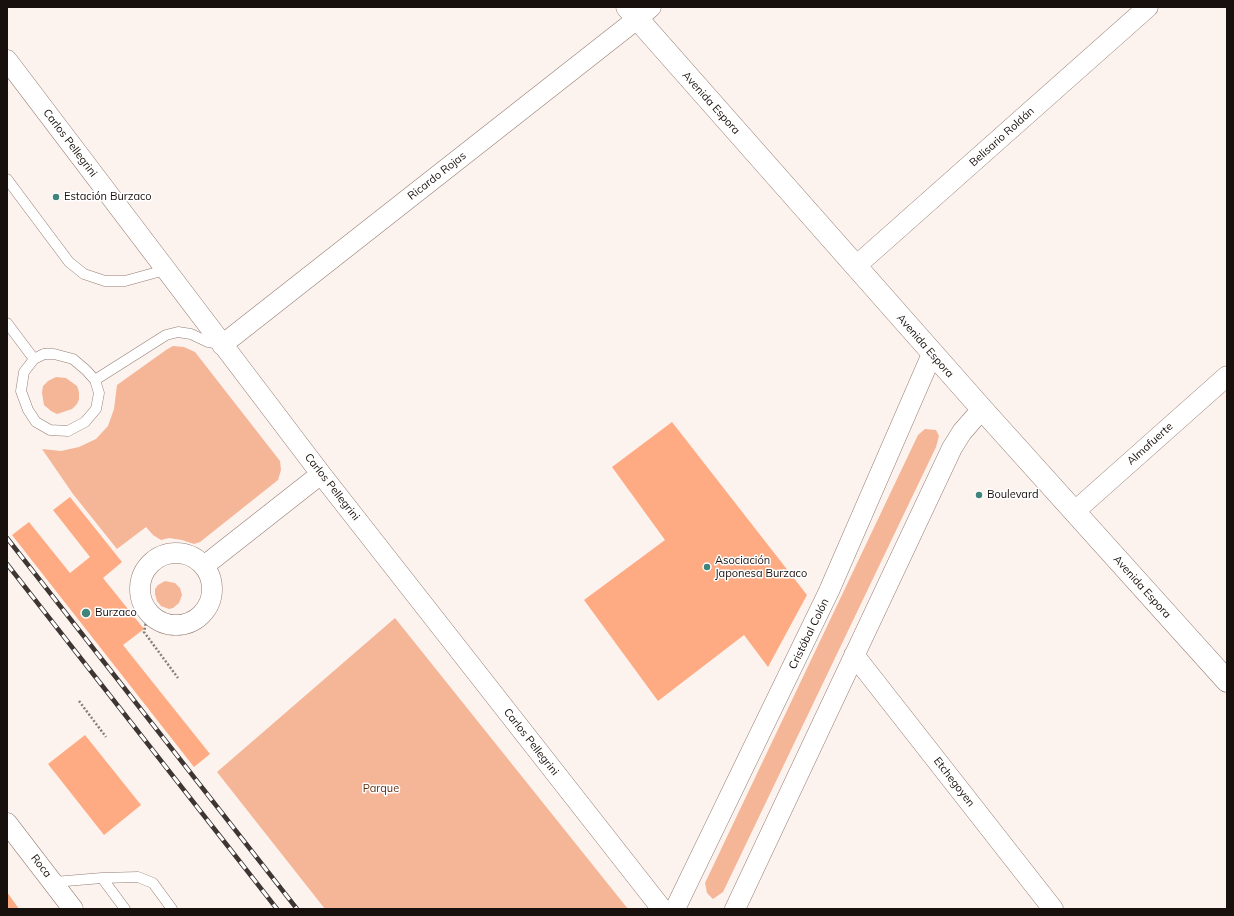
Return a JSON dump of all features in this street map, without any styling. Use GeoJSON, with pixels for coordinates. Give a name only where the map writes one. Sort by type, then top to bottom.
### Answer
{"type":"FeatureCollection","features":[{"type":"Feature","properties":{"kind":"main road","name":"Avenida Espora"},"geometry":{"type":"LineString","coordinates":[[638,11],[932,354],[1227,681]]}},
{"type":"Feature","properties":{"kind":"street","name":"Belisario Roldán"},"geometry":{"type":"LineString","coordinates":[[856,266],[1148,7]]}},
{"type":"Feature","properties":{"kind":"street","name":"Ricardo Rojas"},"geometry":{"type":"LineString","coordinates":[[222,345],[638,11]]}},
{"type":"Feature","properties":{"kind":"street","name":"Carlos Pellegrini"},"geometry":{"type":"LineString","coordinates":[[7,60],[321,474],[662,909]]}},
{"type":"Feature","properties":{"kind":"street","name":"Cristóbal Colón"},"geometry":{"type":"LineString","coordinates":[[675,909],[829,591],[932,354]]}},
{"type":"Feature","properties":{"kind":"street","name":"Almafuerte"},"geometry":{"type":"LineString","coordinates":[[1074,512],[1227,376]]}},
{"type":"Feature","properties":{"kind":"street"},"geometry":{"type":"LineString","coordinates":[[735,909],[952,448],[962,432],[982,409]]}},
{"type":"Feature","properties":{"kind":"street"},"geometry":{"type":"LineString","coordinates":[[204,566],[321,474]]}},
{"type":"Feature","properties":{"kind":"street"},"geometry":{"type":"LineString","coordinates":[[170,553],[182,553],[194,557],[204,566],[210,575],[212,586],[211,598],[207,609],[199,617],[189,623],[178,625],[167,624],[156,620],[148,612],[142,602],[139,589],[142,577],[148,566],[158,558],[170,553]]}},
{"type":"Feature","properties":{"kind":"street","name":"Etchegoyen"},"geometry":{"type":"LineString","coordinates":[[854,655],[1053,909]]}},
{"type":"Feature","properties":{"kind":"street","name":"Roca"},"geometry":{"type":"LineString","coordinates":[[7,823],[74,909]]}},
{"type":"Feature","properties":{"kind":"lane"},"geometry":{"type":"LineString","coordinates":[[7,179],[69,262],[84,274],[105,281],[125,281],[165,270]]}},
{"type":"Feature","properties":{"kind":"lane"},"geometry":{"type":"LineString","coordinates":[[7,323],[34,359]]}},
{"type":"Feature","properties":{"kind":"lane"},"geometry":{"type":"LineString","coordinates":[[95,380],[166,334],[178,332],[191,334],[208,342],[222,345]]}},
{"type":"Feature","properties":{"kind":"lane"},"geometry":{"type":"LineString","coordinates":[[44,354],[54,354],[72,359],[86,370],[95,380],[99,393],[96,409],[85,422],[68,431],[50,430],[36,422],[28,410],[21,391],[24,372],[34,359],[44,354]]}},
{"type":"Feature","properties":{"kind":"lane"},"geometry":{"type":"LineString","coordinates":[[102,878],[125,909]]}},
{"type":"Feature","properties":{"kind":"lane"},"geometry":{"type":"LineString","coordinates":[[54,882],[102,878],[138,878],[152,883],[172,909]]}},
{"type":"Feature","properties":{"kind":"path"},"geometry":{"type":"LineString","coordinates":[[148,612],[144,632],[178,678]]}},
{"type":"Feature","properties":{"kind":"path"},"geometry":{"type":"LineString","coordinates":[[79,701],[106,737]]}},
{"type":"Feature","properties":{"kind":"green space"},"geometry":{"type":"Polygon","coordinates":[[[173,346],[184,347],[195,352],[280,461],[281,470],[278,480],[200,542],[194,544],[169,538],[161,540],[153,535],[146,527],[117,549],[73,494],[42,449],[61,451],[79,447],[96,439],[108,426],[114,409],[117,385],[173,346]]]}},
{"type":"Feature","properties":{"kind":"green space"},"geometry":{"type":"Polygon","coordinates":[[[56,377],[66,378],[77,386],[79,392],[77,404],[72,409],[57,414],[44,405],[42,393],[43,386],[48,381],[56,377]]]}},
{"type":"Feature","properties":{"kind":"green space"},"geometry":{"type":"Polygon","coordinates":[[[925,429],[936,430],[939,436],[936,447],[723,892],[713,899],[707,893],[705,883],[918,435],[925,429]]]}},
{"type":"Feature","properties":{"kind":"green space"},"geometry":{"type":"Polygon","coordinates":[[[165,581],[175,583],[180,588],[182,595],[179,603],[173,608],[169,609],[161,606],[157,601],[155,594],[155,589],[158,585],[165,581]]]}},
{"type":"Feature","properties":{"kind":"green space","name":"Parque"},"geometry":{"type":"Polygon","coordinates":[[[395,618],[628,909],[325,909],[217,772],[395,618]]]}},
{"type":"Feature","properties":{"kind":"building","name":"Asociación Japonesa Burzaco"},"geometry":{"type":"Polygon","coordinates":[[[672,422],[807,595],[768,667],[744,635],[658,701],[584,600],[665,540],[612,467],[672,422]]]}},
{"type":"Feature","properties":{"kind":"building"},"geometry":{"type":"Polygon","coordinates":[[[70,497],[122,562],[103,578],[144,629],[123,645],[210,754],[194,767],[12,535],[29,522],[70,573],[90,557],[53,510],[70,497]]]}},
{"type":"Feature","properties":{"kind":"building"},"geometry":{"type":"Polygon","coordinates":[[[85,735],[141,805],[104,835],[48,764],[85,735]]]}},
{"type":"Feature","properties":{"kind":"building"},"geometry":{"type":"Polygon","coordinates":[[[7,892],[19,909],[7,909],[7,892]]]}},
{"type":"Feature","properties":{"kind":"railway"},"geometry":{"type":"LineString","coordinates":[[7,538],[297,909]]}},
{"type":"Feature","properties":{"kind":"railway"},"geometry":{"type":"LineString","coordinates":[[7,564],[277,909]]}},
{"type":"Feature","properties":{"kind":"place","name":"Estación Burzaco"},"geometry":{"type":"Point","coordinates":[56,197]}},
{"type":"Feature","properties":{"kind":"place","name":"Boulevard"},"geometry":{"type":"Point","coordinates":[979,495]}},
{"type":"Feature","properties":{"kind":"place","name":"Asociación Japonesa Burzaco"},"geometry":{"type":"Point","coordinates":[707,567]}},
{"type":"Feature","properties":{"kind":"place","name":"Burzaco"},"geometry":{"type":"Point","coordinates":[86,613]}}]}
